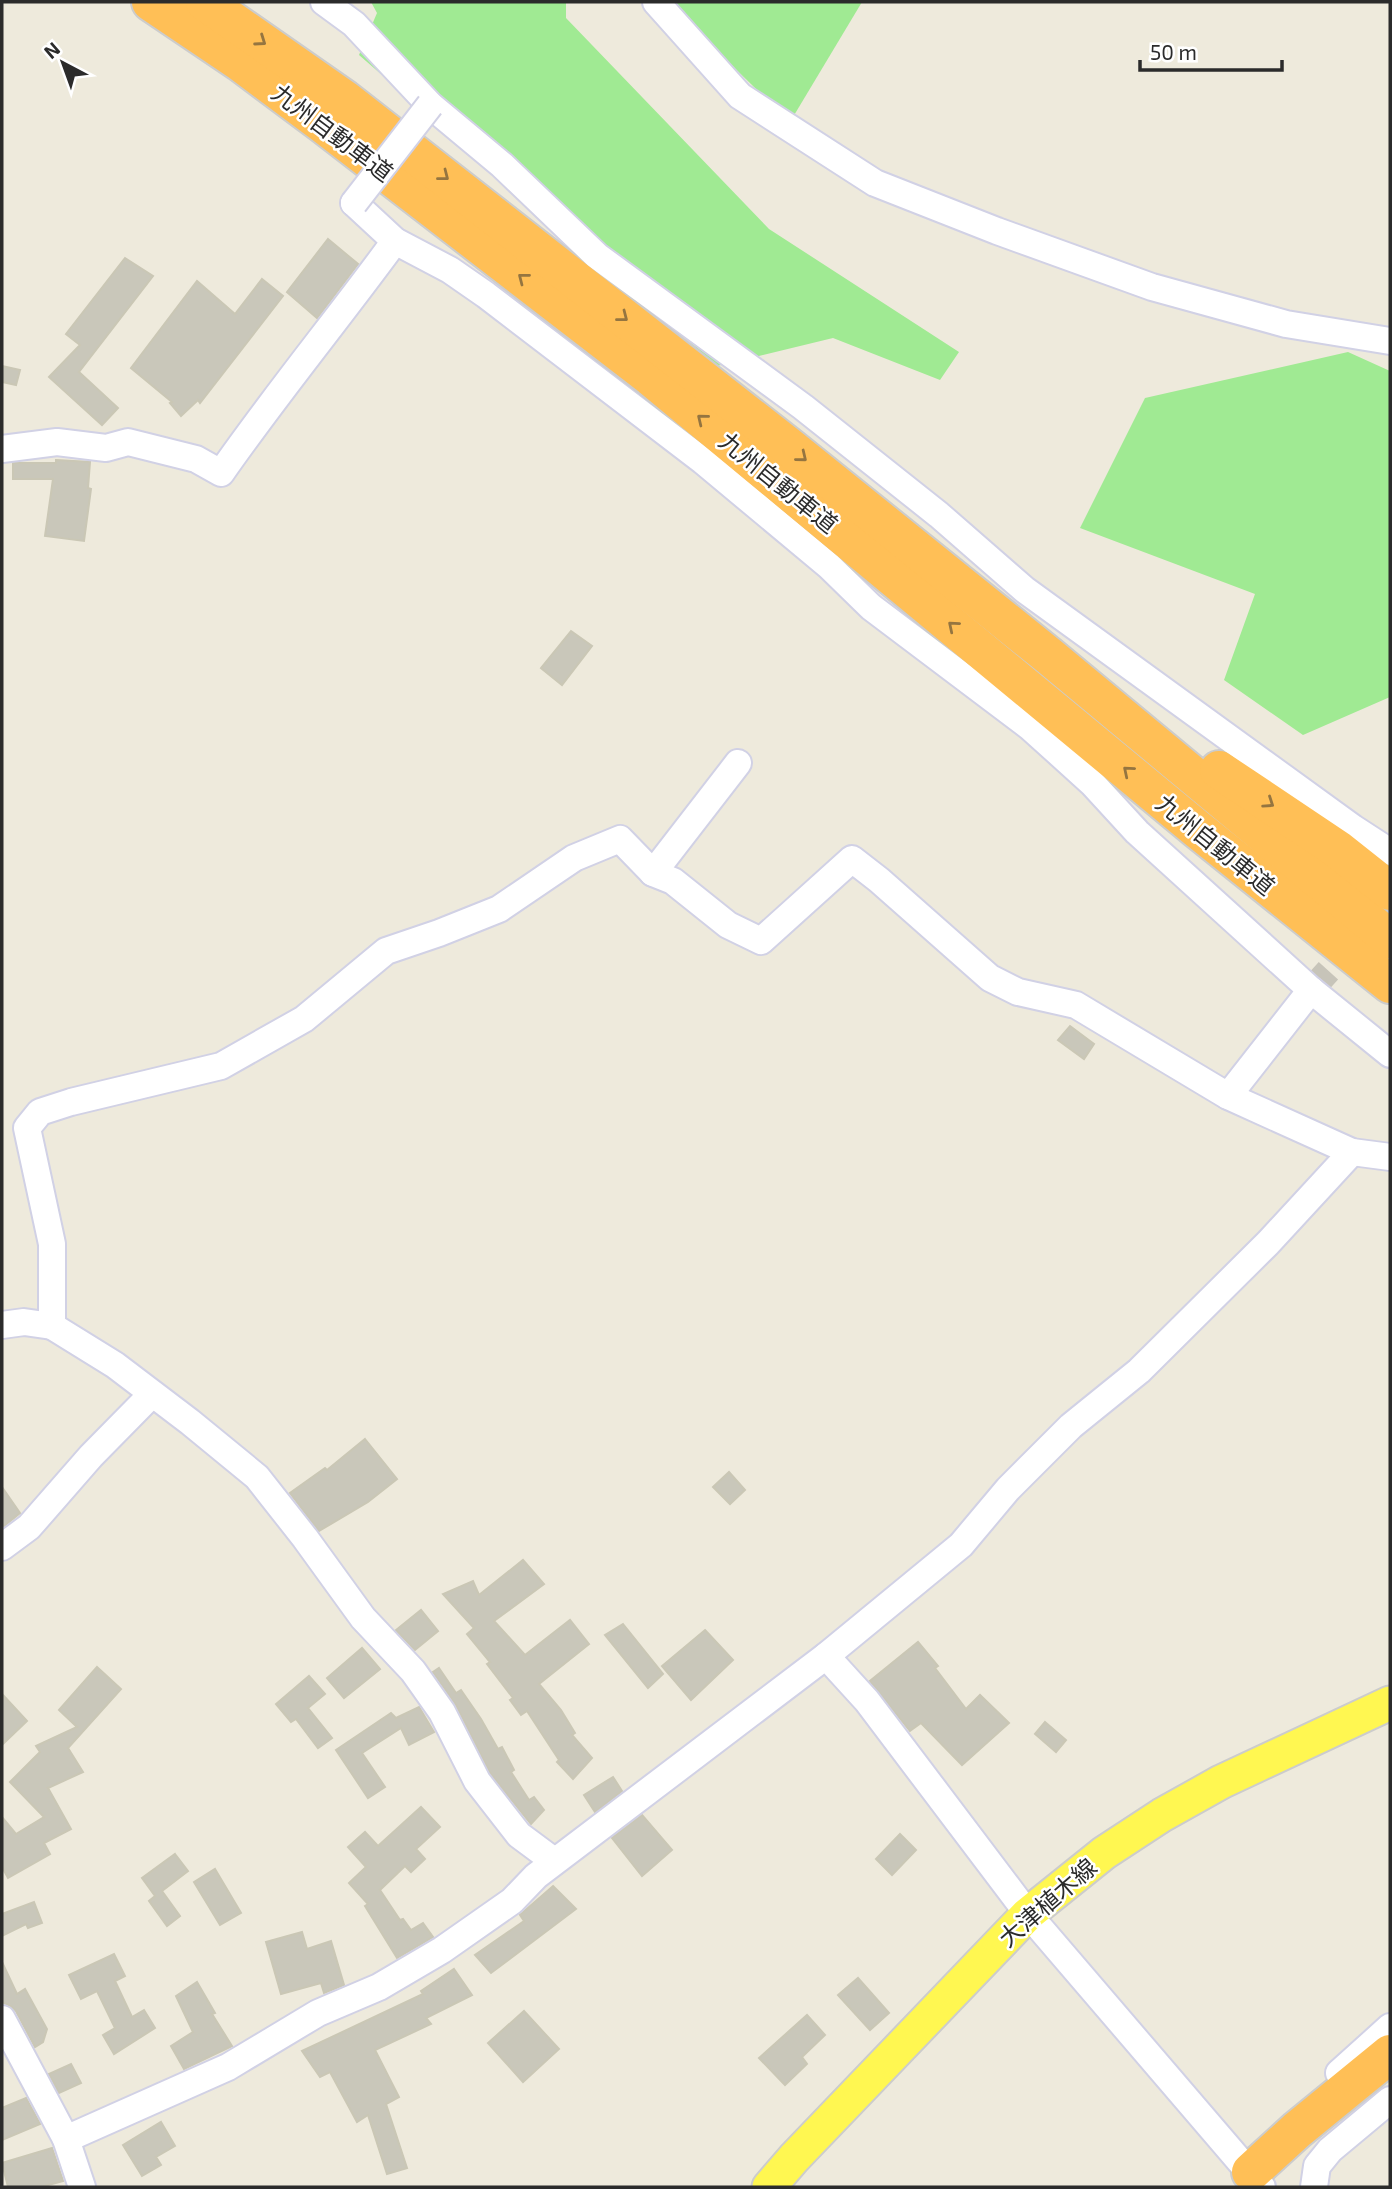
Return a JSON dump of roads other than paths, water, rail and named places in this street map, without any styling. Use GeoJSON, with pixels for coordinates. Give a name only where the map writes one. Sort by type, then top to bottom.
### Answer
{"type":"FeatureCollection","features":[{"type":"Feature","properties":{"kind":"highway","name":"九州自動車道"},"geometry":{"type":"LineString","coordinates":[[151,2],[240,62],[323,124],[651,377],[1197,829],[1390,984]]}},
{"type":"Feature","properties":{"kind":"highway","name":"九州自動車道"},"geometry":{"type":"LineString","coordinates":[[205,2],[402,143],[788,446],[1049,656],[1390,939]]}},
{"type":"Feature","properties":{"kind":"highway"},"geometry":{"type":"LineString","coordinates":[[1049,656],[1337,849],[1390,891]]}},
{"type":"Feature","properties":{"kind":"highway"},"geometry":{"type":"LineString","coordinates":[[1197,829],[1265,899],[1390,1006]]}},
{"type":"Feature","properties":{"kind":"highway"},"geometry":{"type":"LineString","coordinates":[[1251,2173],[1297,2130],[1390,2054]]}},
{"type":"Feature","properties":{"kind":"highway"},"geometry":{"type":"LineString","coordinates":[[1251,2173],[1304,2139],[1390,2070]]}},
{"type":"Feature","properties":{"kind":"main road","name":"大津植木線"},"geometry":{"type":"LineString","coordinates":[[769,2187],[1028,1914],[1104,1853],[1221,1782],[1390,1703]]}},
{"type":"Feature","properties":{"kind":"street"},"geometry":{"type":"LineString","coordinates":[[324,2],[354,24],[430,105],[502,166],[597,256],[803,407],[939,515],[1026,590],[1353,828],[1390,852]]}},
{"type":"Feature","properties":{"kind":"street"},"geometry":{"type":"LineString","coordinates":[[656,2],[740,96],[875,183],[997,232],[1152,287],[1286,324],[1390,341]]}},
{"type":"Feature","properties":{"kind":"street"},"geometry":{"type":"LineString","coordinates":[[430,105],[354,203],[396,242],[450,270],[486,295],[681,444],[798,539],[871,607],[1030,727],[1092,783],[1137,832],[1311,990],[1390,1054]]}},
{"type":"Feature","properties":{"kind":"street"},"geometry":{"type":"LineString","coordinates":[[2,449],[57,442],[106,448],[128,442],[197,458],[220,473],[267,407],[344,312],[396,242]]}},
{"type":"Feature","properties":{"kind":"street"},"geometry":{"type":"LineString","coordinates":[[653,873],[738,763]]}},
{"type":"Feature","properties":{"kind":"street"},"geometry":{"type":"LineString","coordinates":[[52,1326],[52,1244],[27,1128],[40,1112],[221,1066],[304,1018],[386,951],[499,909],[574,858],[620,839],[653,873],[673,881],[728,925],[761,941],[852,859],[990,978],[1018,992],[1076,1005],[1227,1096],[1352,1152],[1390,1157]]}},
{"type":"Feature","properties":{"kind":"street"},"geometry":{"type":"LineString","coordinates":[[1227,1096],[1311,990]]}},
{"type":"Feature","properties":{"kind":"street"},"geometry":{"type":"LineString","coordinates":[[66,2139],[228,2067],[318,2012],[379,1987],[442,1950],[512,1901],[554,1861],[826,1656],[961,1545],[1008,1489],[1071,1426],[1139,1371],[1268,1243],[1352,1152]]}},
{"type":"Feature","properties":{"kind":"street"},"geometry":{"type":"LineString","coordinates":[[2,1325],[24,1322],[52,1326],[115,1365],[191,1422],[257,1477],[363,1618],[413,1671],[442,1712],[477,1781],[519,1835],[554,1861]]}},
{"type":"Feature","properties":{"kind":"street"},"geometry":{"type":"LineString","coordinates":[[2,1547],[29,1527],[91,1456],[152,1394]]}},
{"type":"Feature","properties":{"kind":"street"},"geometry":{"type":"LineString","coordinates":[[826,1656],[867,1701],[1028,1914],[1251,2173],[1390,2027]]}},
{"type":"Feature","properties":{"kind":"street"},"geometry":{"type":"LineString","coordinates":[[2,2019],[66,2139],[82,2187]]}},
{"type":"Feature","properties":{"kind":"street"},"geometry":{"type":"LineString","coordinates":[[1314,2187],[1317,2166],[1330,2150],[1390,2100]]}},
{"type":"Feature","properties":{"kind":"tunnel"},"geometry":{"type":"LineString","coordinates":[[1311,990],[1357,939]]}}]}
